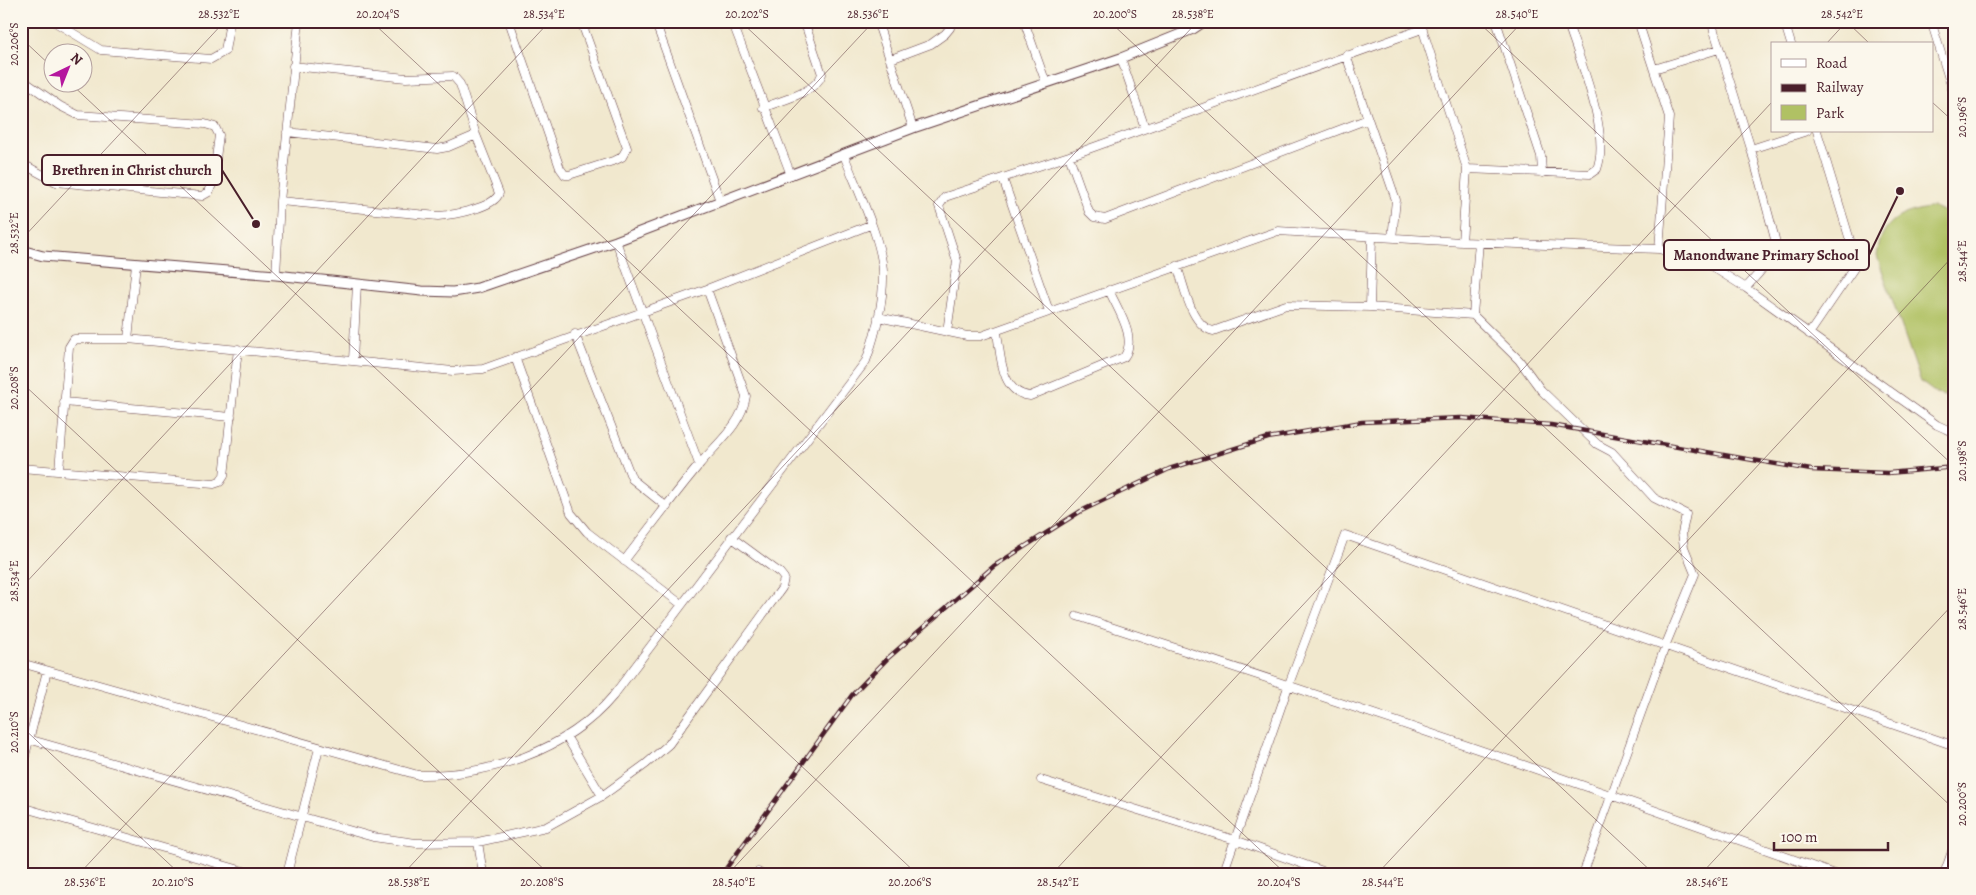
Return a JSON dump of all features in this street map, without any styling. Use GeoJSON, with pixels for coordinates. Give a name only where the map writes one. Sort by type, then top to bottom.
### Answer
{"type":"FeatureCollection","features":[{"type":"Feature","properties":{"kind":"street"},"geometry":{"type":"LineString","coordinates":[[53,21],[101,50],[212,59],[221,55],[227,46],[230,21]]}},
{"type":"Feature","properties":{"kind":"street"},"geometry":{"type":"LineString","coordinates":[[276,275],[280,201],[299,21]]}},
{"type":"Feature","properties":{"kind":"street"},"geometry":{"type":"LineString","coordinates":[[509,21],[560,168],[566,175],[616,160],[622,157],[627,148],[581,21]]}},
{"type":"Feature","properties":{"kind":"street"},"geometry":{"type":"LineString","coordinates":[[655,21],[720,201]]}},
{"type":"Feature","properties":{"kind":"street"},"geometry":{"type":"LineString","coordinates":[[732,21],[791,175]]}},
{"type":"Feature","properties":{"kind":"street"},"geometry":{"type":"LineString","coordinates":[[764,108],[813,87],[820,81],[822,74],[804,21]]}},
{"type":"Feature","properties":{"kind":"street"},"geometry":{"type":"LineString","coordinates":[[878,21],[913,128]]}},
{"type":"Feature","properties":{"kind":"street"},"geometry":{"type":"LineString","coordinates":[[891,59],[938,39],[950,28],[951,21]]}},
{"type":"Feature","properties":{"kind":"street"},"geometry":{"type":"LineString","coordinates":[[1024,21],[1046,83]]}},
{"type":"Feature","properties":{"kind":"street"},"geometry":{"type":"LineString","coordinates":[[21,263],[23,251],[43,256],[276,275],[436,292],[465,291],[616,241],[913,128],[1121,58],[1193,29],[1205,21]]}},
{"type":"Feature","properties":{"kind":"street"},"geometry":{"type":"LineString","coordinates":[[1496,21],[1541,156],[1542,173]]}},
{"type":"Feature","properties":{"kind":"street"},"geometry":{"type":"LineString","coordinates":[[1468,169],[1590,174],[1597,169],[1600,158],[1598,122],[1567,21]]}},
{"type":"Feature","properties":{"kind":"street"},"geometry":{"type":"LineString","coordinates":[[1638,21],[1669,123],[1659,249]]}},
{"type":"Feature","properties":{"kind":"street"},"geometry":{"type":"LineString","coordinates":[[1710,21],[1751,149],[1776,239],[1776,247],[1746,288]]}},
{"type":"Feature","properties":{"kind":"street"},"geometry":{"type":"LineString","coordinates":[[1784,21],[1789,42]]}},
{"type":"Feature","properties":{"kind":"street"},"geometry":{"type":"LineString","coordinates":[[1931,21],[1954,93]]}},
{"type":"Feature","properties":{"kind":"street"},"geometry":{"type":"LineString","coordinates":[[947,332],[957,261],[939,203],[945,197],[1069,156],[1346,55],[1421,25],[1468,169],[1462,242]]}},
{"type":"Feature","properties":{"kind":"street"},"geometry":{"type":"LineString","coordinates":[[1654,69],[1719,49]]}},
{"type":"Feature","properties":{"kind":"street"},"geometry":{"type":"LineString","coordinates":[[1346,55],[1396,200],[1392,238]]}},
{"type":"Feature","properties":{"kind":"street"},"geometry":{"type":"LineString","coordinates":[[1121,58],[1146,128]]}},
{"type":"Feature","properties":{"kind":"street"},"geometry":{"type":"LineString","coordinates":[[280,201],[438,216],[454,215],[490,203],[498,197],[499,192],[476,136],[460,84],[453,76],[420,79],[293,66]]}},
{"type":"Feature","properties":{"kind":"street"},"geometry":{"type":"LineString","coordinates":[[21,79],[60,106],[78,115],[205,124],[215,128],[219,135],[213,182],[209,192],[202,196],[56,182],[21,162]]}},
{"type":"Feature","properties":{"kind":"street"},"geometry":{"type":"LineString","coordinates":[[1069,156],[1089,212],[1094,217],[1105,219],[1368,119]]}},
{"type":"Feature","properties":{"kind":"street"},"geometry":{"type":"LineString","coordinates":[[287,132],[437,149],[448,147],[476,136]]}},
{"type":"Feature","properties":{"kind":"street"},"geometry":{"type":"LineString","coordinates":[[1751,149],[1804,132]]}},
{"type":"Feature","properties":{"kind":"street"},"geometry":{"type":"LineString","coordinates":[[1809,334],[1854,268],[1856,260],[1817,132]]}},
{"type":"Feature","properties":{"kind":"street"},"geometry":{"type":"LineString","coordinates":[[21,663],[418,775],[449,774],[528,756],[566,736],[592,718],[604,706],[866,361],[878,318],[883,270],[870,225],[844,154]]}},
{"type":"Feature","properties":{"kind":"street"},"geometry":{"type":"LineString","coordinates":[[1003,179],[1050,311]]}},
{"type":"Feature","properties":{"kind":"street"},"geometry":{"type":"LineString","coordinates":[[59,470],[71,342],[79,338],[128,339],[453,371],[483,368],[707,289],[870,225]]}},
{"type":"Feature","properties":{"kind":"street"},"geometry":{"type":"LineString","coordinates":[[878,318],[947,332],[981,336],[996,333],[1050,311],[1278,231],[1462,242],[1659,249],[1708,264],[1746,288],[1937,425],[1955,433]]}},
{"type":"Feature","properties":{"kind":"street"},"geometry":{"type":"LineString","coordinates":[[1370,307],[1372,237]]}},
{"type":"Feature","properties":{"kind":"street"},"geometry":{"type":"LineString","coordinates":[[616,241],[699,464]]}},
{"type":"Feature","properties":{"kind":"street"},"geometry":{"type":"LineString","coordinates":[[1473,315],[1479,242]]}},
{"type":"Feature","properties":{"kind":"street"},"geometry":{"type":"LineString","coordinates":[[128,339],[136,264]]}},
{"type":"Feature","properties":{"kind":"street"},"geometry":{"type":"LineString","coordinates":[[1177,266],[1198,320],[1206,329],[1213,332],[1286,305],[1370,307],[1473,315],[1523,363],[1541,390],[1592,439],[1612,452],[1654,498],[1686,514],[1683,540],[1695,574],[1666,644],[1583,874]]}},
{"type":"Feature","properties":{"kind":"street"},"geometry":{"type":"LineString","coordinates":[[353,360],[357,284]]}},
{"type":"Feature","properties":{"kind":"street"},"geometry":{"type":"LineString","coordinates":[[624,561],[699,464],[728,434],[744,404],[746,396],[707,289]]}},
{"type":"Feature","properties":{"kind":"street"},"geometry":{"type":"LineString","coordinates":[[996,333],[1008,383],[1013,391],[1030,396],[1124,358],[1130,344],[1109,290]]}},
{"type":"Feature","properties":{"kind":"street"},"geometry":{"type":"LineString","coordinates":[[575,334],[632,479],[667,507]]}},
{"type":"Feature","properties":{"kind":"street"},"geometry":{"type":"LineString","coordinates":[[21,468],[217,484],[224,476],[238,350]]}},
{"type":"Feature","properties":{"kind":"street"},"geometry":{"type":"LineString","coordinates":[[515,357],[571,512],[587,532],[681,604]]}},
{"type":"Feature","properties":{"kind":"street"},"geometry":{"type":"LineString","coordinates":[[64,402],[231,417]]}},
{"type":"Feature","properties":{"kind":"street"},"geometry":{"type":"LineString","coordinates":[[1224,874],[1289,684],[1345,535],[1666,644],[1955,746]]}},
{"type":"Feature","properties":{"kind":"street"},"geometry":{"type":"LineString","coordinates":[[21,737],[303,818],[393,841],[478,842],[546,827],[602,796],[646,764],[669,744],[782,588],[784,578],[780,573],[731,538]]}},
{"type":"Feature","properties":{"kind":"street"},"geometry":{"type":"LineString","coordinates":[[1077,616],[1289,684],[1612,794],[1834,874]]}},
{"type":"Feature","properties":{"kind":"street"},"geometry":{"type":"LineString","coordinates":[[21,772],[31,740],[47,671]]}},
{"type":"Feature","properties":{"kind":"street"},"geometry":{"type":"LineString","coordinates":[[566,736],[602,796]]}},
{"type":"Feature","properties":{"kind":"street"},"geometry":{"type":"LineString","coordinates":[[287,874],[303,818],[319,748]]}},
{"type":"Feature","properties":{"kind":"street"},"geometry":{"type":"LineString","coordinates":[[1041,780],[1235,840],[1331,874]]}},
{"type":"Feature","properties":{"kind":"street"},"geometry":{"type":"LineString","coordinates":[[21,807],[254,874]]}},
{"type":"Feature","properties":{"kind":"street"},"geometry":{"type":"LineString","coordinates":[[478,842],[483,874]]}},
{"type":"Feature","properties":{"kind":"street"},"geometry":{"type":"LineString","coordinates":[[1944,874],[1955,843]]}},
{"type":"Feature","properties":{"kind":"green space"},"geometry":{"type":"Polygon","coordinates":[[[1934,207],[1955,217],[1955,399],[1937,394],[1921,382],[1877,256],[1879,244],[1888,226],[1903,215],[1934,207]]]}},
{"type":"Feature","properties":{"kind":"railway"},"geometry":{"type":"LineString","coordinates":[[722,874],[852,695],[888,658],[994,566],[1081,511],[1169,469],[1268,438],[1362,422],[1461,418],[1551,425],[1811,470],[1888,473],[1955,467]]}},
{"type":"Feature","properties":{"kind":"place","name":"Manondwane Primary School"},"geometry":{"type":"Point","coordinates":[1900,191]}},
{"type":"Feature","properties":{"kind":"place","name":"Brethren in Christ church"},"geometry":{"type":"Point","coordinates":[256,224]}}]}
